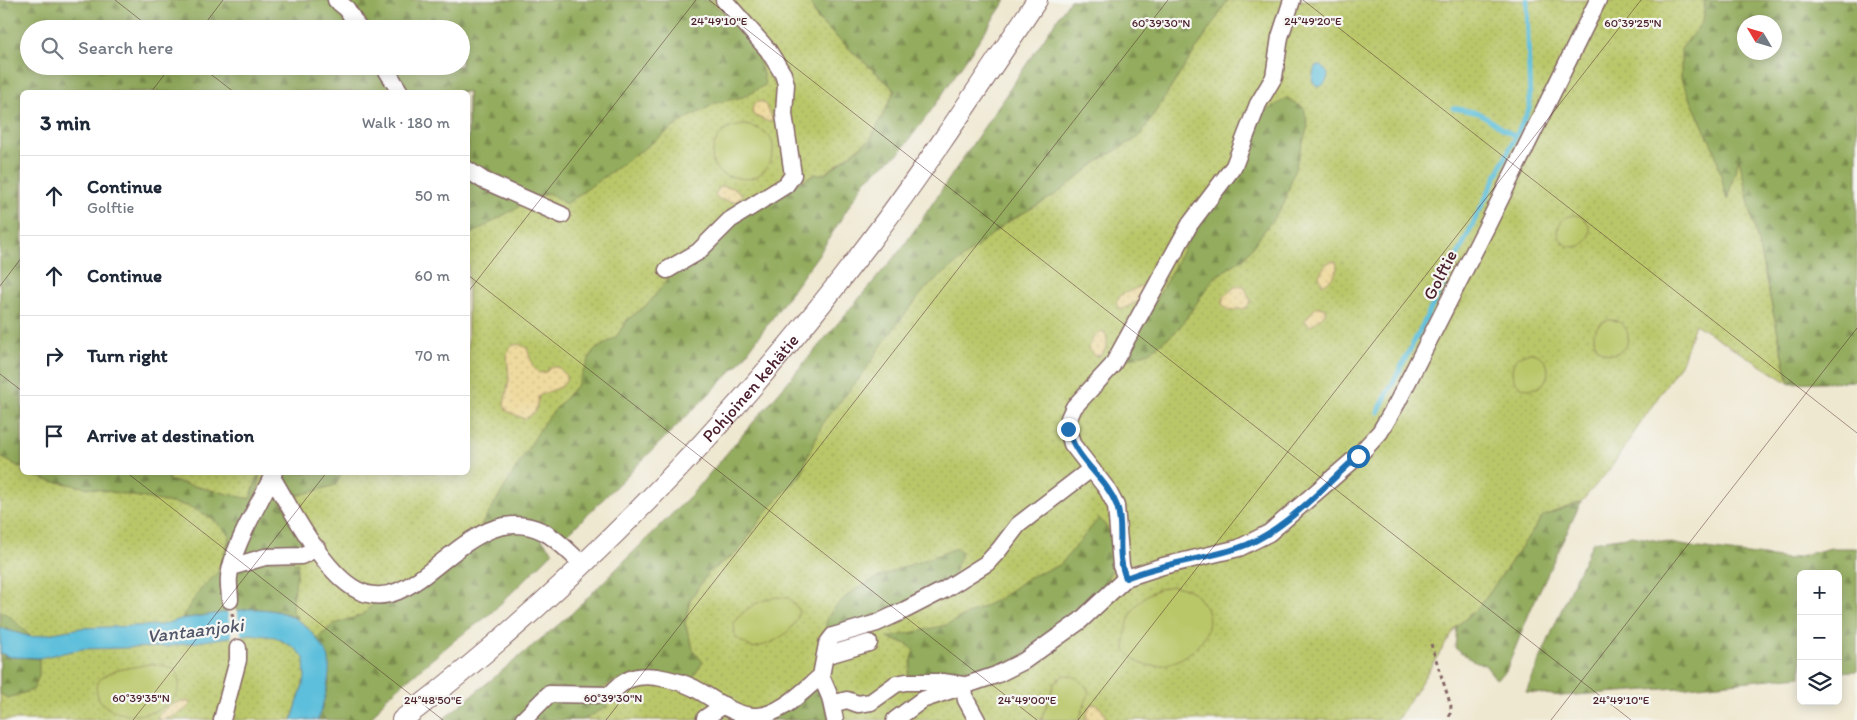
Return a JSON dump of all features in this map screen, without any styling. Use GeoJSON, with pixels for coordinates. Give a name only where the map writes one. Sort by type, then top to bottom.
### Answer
{"type":"FeatureCollection","features":[{"type":"Feature","properties":{"kind":"main road","name":"Pohjoinen kehätie"},"geometry":{"type":"LineString","coordinates":[[402,720],[491,647],[582,564],[652,496],[790,343],[918,175],[1037,0]]}},
{"type":"Feature","properties":{"kind":"street"},"geometry":{"type":"LineString","coordinates":[[336,0],[347,10],[354,20]]}},
{"type":"Feature","properties":{"kind":"street"},"geometry":{"type":"LineString","coordinates":[[667,270],[698,252],[716,237],[730,220],[778,191],[786,185],[793,175],[784,114],[786,84],[783,74],[768,50],[724,0]]}},
{"type":"Feature","properties":{"kind":"street"},"geometry":{"type":"LineString","coordinates":[[895,720],[922,700],[996,675],[1024,661],[1080,621],[1126,578],[1121,566],[1116,506],[1072,444],[1068,429],[1069,418],[1074,406],[1112,366],[1190,224],[1234,166],[1258,104],[1274,77],[1280,37],[1292,0]]}},
{"type":"Feature","properties":{"kind":"street","name":"Golftie"},"geometry":{"type":"LineString","coordinates":[[1126,578],[1163,566],[1239,548],[1269,533],[1351,462],[1380,432],[1484,232],[1598,0]]}},
{"type":"Feature","properties":{"kind":"street"},"geometry":{"type":"LineString","coordinates":[[390,75],[399,90]]}},
{"type":"Feature","properties":{"kind":"street"},"geometry":{"type":"LineString","coordinates":[[470,171],[483,180],[562,215]]}},
{"type":"Feature","properties":{"kind":"street"},"geometry":{"type":"LineString","coordinates":[[963,685],[906,682],[896,684],[871,702],[858,704],[846,700],[833,712],[821,676],[827,644],[833,636],[877,623],[904,610],[987,563],[1018,525],[1091,469]]}},
{"type":"Feature","properties":{"kind":"street"},"geometry":{"type":"LineString","coordinates":[[273,475],[317,548],[337,575],[353,588],[379,597],[394,593],[412,584],[463,544],[483,533],[504,526],[517,525],[544,532],[561,544],[582,564]]}},
{"type":"Feature","properties":{"kind":"street"},"geometry":{"type":"LineString","coordinates":[[230,600],[228,578],[236,547],[273,475]]}},
{"type":"Feature","properties":{"kind":"street"},"geometry":{"type":"LineString","coordinates":[[231,567],[265,556],[301,556],[317,548]]}},
{"type":"Feature","properties":{"kind":"street"},"geometry":{"type":"LineString","coordinates":[[825,656],[869,643]]}},
{"type":"Feature","properties":{"kind":"street"},"geometry":{"type":"LineString","coordinates":[[222,720],[238,660],[238,648]]}},
{"type":"Feature","properties":{"kind":"street"},"geometry":{"type":"LineString","coordinates":[[523,720],[549,694],[610,695],[621,683],[633,676],[671,679],[692,687],[716,713],[757,716],[771,712],[790,701],[821,676]]}},
{"type":"Feature","properties":{"kind":"street"},"geometry":{"type":"LineString","coordinates":[[963,685],[966,700],[977,720]]}},
{"type":"Feature","properties":{"kind":"path"},"geometry":{"type":"LineString","coordinates":[[230,600],[238,648]]}},
{"type":"Feature","properties":{"kind":"path"},"geometry":{"type":"LineString","coordinates":[[1432,644],[1451,706],[1449,720]]}},
{"type":"Feature","properties":{"kind":"green space"},"geometry":{"type":"Polygon","coordinates":[[[0,0],[809,0],[818,20],[895,90],[871,139],[824,174],[481,563],[305,678],[292,720],[0,720],[0,0]]]}},
{"type":"Feature","properties":{"kind":"green space"},"geometry":{"type":"Polygon","coordinates":[[[0,0],[707,0],[729,16],[753,47],[765,85],[743,97],[716,103],[681,122],[566,204],[548,193],[530,200],[470,235],[470,90],[20,90],[20,467],[0,457],[0,0]]]}},
{"type":"Feature","properties":{"kind":"green space"},"geometry":{"type":"Polygon","coordinates":[[[809,0],[1006,0],[933,108],[900,152],[866,179],[821,251],[739,364],[566,536],[531,520],[481,526],[545,421],[577,385],[593,351],[616,337],[627,320],[648,304],[673,272],[734,223],[786,188],[816,174],[825,174],[871,139],[895,90],[818,20],[809,0]]]}},
{"type":"Feature","properties":{"kind":"green space"},"geometry":{"type":"Polygon","coordinates":[[[1070,0],[1228,0],[1139,137],[1101,159],[1055,195],[1006,223],[925,289],[887,337],[860,378],[825,419],[808,455],[801,476],[763,516],[739,551],[709,572],[690,600],[685,624],[694,651],[703,662],[691,680],[616,680],[599,690],[551,687],[517,720],[442,720],[569,616],[692,494],[903,247],[1070,0]]]}},
{"type":"Feature","properties":{"kind":"green space"},"geometry":{"type":"Polygon","coordinates":[[[1183,0],[1707,0],[1739,157],[1789,383],[1695,324],[1683,360],[1610,469],[1581,502],[1543,517],[1481,605],[1457,626],[1397,720],[476,720],[1183,0]]]}},
{"type":"Feature","properties":{"kind":"green space"},"geometry":{"type":"Polygon","coordinates":[[[1705,0],[1857,0],[1857,381],[1789,383],[1739,158],[1727,200],[1715,152],[1681,79],[1681,49],[1703,21],[1705,0]]]}},
{"type":"Feature","properties":{"kind":"green space"},"geometry":{"type":"Polygon","coordinates":[[[1287,98],[1304,108],[1308,126],[1284,204],[1244,258],[1215,277],[1177,331],[1149,352],[1123,361],[1192,234],[1243,164],[1255,135],[1260,115],[1287,98]]]}},
{"type":"Feature","properties":{"kind":"green space"},"geometry":{"type":"Polygon","coordinates":[[[745,125],[761,130],[769,136],[772,141],[773,153],[769,164],[761,173],[749,179],[723,175],[717,170],[712,159],[716,141],[726,130],[745,125]]]}},
{"type":"Feature","properties":{"kind":"green space"},"geometry":{"type":"Polygon","coordinates":[[[1574,215],[1580,216],[1585,220],[1589,225],[1589,237],[1585,242],[1580,246],[1574,247],[1568,246],[1563,242],[1559,237],[1558,231],[1559,225],[1563,220],[1568,216],[1574,215]]]}},
{"type":"Feature","properties":{"kind":"green space"},"geometry":{"type":"Polygon","coordinates":[[[1611,320],[1623,325],[1628,337],[1623,349],[1611,354],[1599,349],[1594,337],[1599,325],[1611,320]]]}},
{"type":"Feature","properties":{"kind":"green space"},"geometry":{"type":"Polygon","coordinates":[[[1530,353],[1542,359],[1548,371],[1542,383],[1530,389],[1518,383],[1512,371],[1518,359],[1530,353]]]}},
{"type":"Feature","properties":{"kind":"green space"},"geometry":{"type":"Polygon","coordinates":[[[35,475],[169,475],[168,480],[250,499],[259,475],[259,486],[223,591],[227,613],[181,619],[200,590],[218,572],[230,536],[212,518],[188,506],[46,480],[35,475]]]}},
{"type":"Feature","properties":{"kind":"green space"},"geometry":{"type":"Polygon","coordinates":[[[284,475],[341,475],[336,485],[293,497],[284,475]]]}},
{"type":"Feature","properties":{"kind":"green space"},"geometry":{"type":"Polygon","coordinates":[[[272,486],[308,545],[303,550],[236,562],[272,486]]]}},
{"type":"Feature","properties":{"kind":"green space"},"geometry":{"type":"Polygon","coordinates":[[[1581,502],[1531,609],[1506,671],[1496,679],[1485,665],[1470,659],[1455,648],[1457,626],[1481,605],[1543,516],[1581,502]]]}},
{"type":"Feature","properties":{"kind":"green space"},"geometry":{"type":"Polygon","coordinates":[[[1099,518],[1112,537],[1114,557],[1109,576],[1097,594],[1081,612],[1063,627],[1022,656],[973,677],[967,668],[946,678],[908,676],[914,650],[907,644],[888,638],[946,625],[999,599],[1029,577],[1060,565],[1099,518]]]}},
{"type":"Feature","properties":{"kind":"green space"},"geometry":{"type":"Polygon","coordinates":[[[518,529],[541,538],[553,552],[489,615],[456,639],[386,698],[370,720],[318,720],[329,681],[317,639],[334,624],[362,615],[377,601],[491,535],[518,529]]]}},
{"type":"Feature","properties":{"kind":"green space"},"geometry":{"type":"Polygon","coordinates":[[[1632,536],[1698,548],[1788,559],[1831,548],[1857,548],[1857,671],[1842,672],[1842,570],[1797,570],[1797,676],[1678,688],[1561,696],[1526,692],[1572,585],[1593,542],[1632,536]]]}},
{"type":"Feature","properties":{"kind":"green space"},"geometry":{"type":"Polygon","coordinates":[[[956,548],[962,552],[951,581],[826,639],[828,617],[852,592],[886,574],[956,548]]]}},
{"type":"Feature","properties":{"kind":"green space"},"geometry":{"type":"Polygon","coordinates":[[[265,559],[298,563],[292,610],[298,619],[268,610],[237,612],[233,569],[265,559]]]}},
{"type":"Feature","properties":{"kind":"green space"},"geometry":{"type":"Polygon","coordinates":[[[1172,586],[1193,592],[1207,612],[1208,625],[1204,638],[1182,658],[1168,664],[1153,666],[1140,663],[1125,650],[1125,637],[1130,616],[1141,600],[1160,589],[1172,586]]]}},
{"type":"Feature","properties":{"kind":"green space"},"geometry":{"type":"Polygon","coordinates":[[[777,597],[789,598],[799,610],[794,625],[789,631],[768,644],[752,648],[735,637],[734,622],[743,613],[753,605],[777,597]]]}},
{"type":"Feature","properties":{"kind":"green space"},"geometry":{"type":"Polygon","coordinates":[[[0,611],[11,617],[31,637],[0,628],[0,611]]]}},
{"type":"Feature","properties":{"kind":"green space"},"geometry":{"type":"Polygon","coordinates":[[[0,653],[10,657],[39,658],[39,676],[33,690],[8,698],[0,694],[0,653]]]}},
{"type":"Feature","properties":{"kind":"green space"},"geometry":{"type":"Polygon","coordinates":[[[149,664],[162,665],[175,670],[179,686],[177,694],[171,701],[153,712],[132,715],[113,711],[99,699],[96,690],[99,681],[103,677],[122,669],[149,664]]]}},
{"type":"Feature","properties":{"kind":"green space"},"geometry":{"type":"Polygon","coordinates":[[[1064,675],[1079,679],[1089,692],[1079,720],[1041,720],[1055,682],[1064,675]]]}},
{"type":"Feature","properties":{"kind":"green space"},"geometry":{"type":"Polygon","coordinates":[[[809,689],[818,690],[824,702],[829,720],[759,720],[809,689]]]}},
{"type":"Feature","properties":{"kind":"green space"},"geometry":{"type":"Polygon","coordinates":[[[551,697],[606,701],[607,707],[583,720],[526,720],[551,697]]]}},
{"type":"Feature","properties":{"kind":"sand"},"geometry":{"type":"Polygon","coordinates":[[[763,101],[773,119],[769,122],[753,115],[752,109],[755,103],[763,101]]]}},
{"type":"Feature","properties":{"kind":"sand"},"geometry":{"type":"Polygon","coordinates":[[[721,186],[734,188],[742,194],[739,200],[734,202],[718,199],[715,194],[721,186]]]}},
{"type":"Feature","properties":{"kind":"sand"},"geometry":{"type":"Polygon","coordinates":[[[1332,261],[1336,262],[1337,270],[1331,279],[1322,285],[1319,275],[1326,264],[1332,261]]]}},
{"type":"Feature","properties":{"kind":"sand"},"geometry":{"type":"Polygon","coordinates":[[[1141,286],[1147,292],[1142,300],[1120,310],[1116,303],[1121,295],[1141,286]]]}},
{"type":"Feature","properties":{"kind":"sand"},"geometry":{"type":"Polygon","coordinates":[[[1236,286],[1244,286],[1251,301],[1246,308],[1228,311],[1222,304],[1224,296],[1236,286]]]}},
{"type":"Feature","properties":{"kind":"sand"},"geometry":{"type":"Polygon","coordinates":[[[1317,306],[1326,309],[1325,314],[1311,326],[1305,320],[1317,306]]]}},
{"type":"Feature","properties":{"kind":"sand"},"geometry":{"type":"Polygon","coordinates":[[[1104,331],[1107,338],[1105,349],[1101,355],[1094,356],[1089,348],[1091,342],[1096,335],[1104,331]]]}},
{"type":"Feature","properties":{"kind":"sand"},"geometry":{"type":"Polygon","coordinates":[[[518,344],[527,348],[533,367],[539,373],[546,372],[551,367],[558,367],[566,379],[565,383],[561,386],[539,396],[535,412],[525,419],[507,411],[504,405],[509,380],[507,353],[511,346],[518,344]]]}},
{"type":"Feature","properties":{"kind":"sand"},"geometry":{"type":"Polygon","coordinates":[[[184,701],[189,702],[190,705],[180,713],[159,720],[158,717],[166,709],[184,701]]]}},
{"type":"Feature","properties":{"kind":"sand"},"geometry":{"type":"Polygon","coordinates":[[[1097,704],[1105,714],[1105,720],[1085,720],[1090,705],[1097,704]]]}},
{"type":"Feature","properties":{"kind":"water"},"geometry":{"type":"Polygon","coordinates":[[[1315,66],[1322,66],[1328,74],[1325,83],[1317,87],[1312,80],[1315,66]]]}},
{"type":"Feature","properties":{"kind":"water","name":"Vantaanjoki"},"geometry":{"type":"Polygon","coordinates":[[[249,609],[270,610],[289,615],[312,633],[326,652],[329,659],[329,675],[318,720],[292,720],[305,678],[304,658],[295,648],[275,637],[250,634],[164,647],[82,649],[39,658],[10,657],[0,653],[0,628],[31,637],[81,628],[161,625],[181,619],[249,609]]]}},
{"type":"Feature","properties":{"kind":"pier"},"geometry":{"type":"Polygon","coordinates":[[[227,610],[237,610],[242,638],[232,640],[227,610]]]}},
{"type":"Feature","properties":{"kind":"waterway"},"geometry":{"type":"LineString","coordinates":[[1378,412],[1445,281],[1530,107],[1527,0]]}},
{"type":"Feature","properties":{"kind":"waterway"},"geometry":{"type":"LineString","coordinates":[[1453,108],[1479,113],[1516,137]]}},
{"type":"Feature","properties":{"kind":"route"},"geometry":{"type":"LineString","coordinates":[[1068,429],[1072,444],[1107,489],[1116,506],[1119,519],[1121,566],[1126,578],[1139,572],[1239,548],[1269,533],[1358,456]]}}]}
